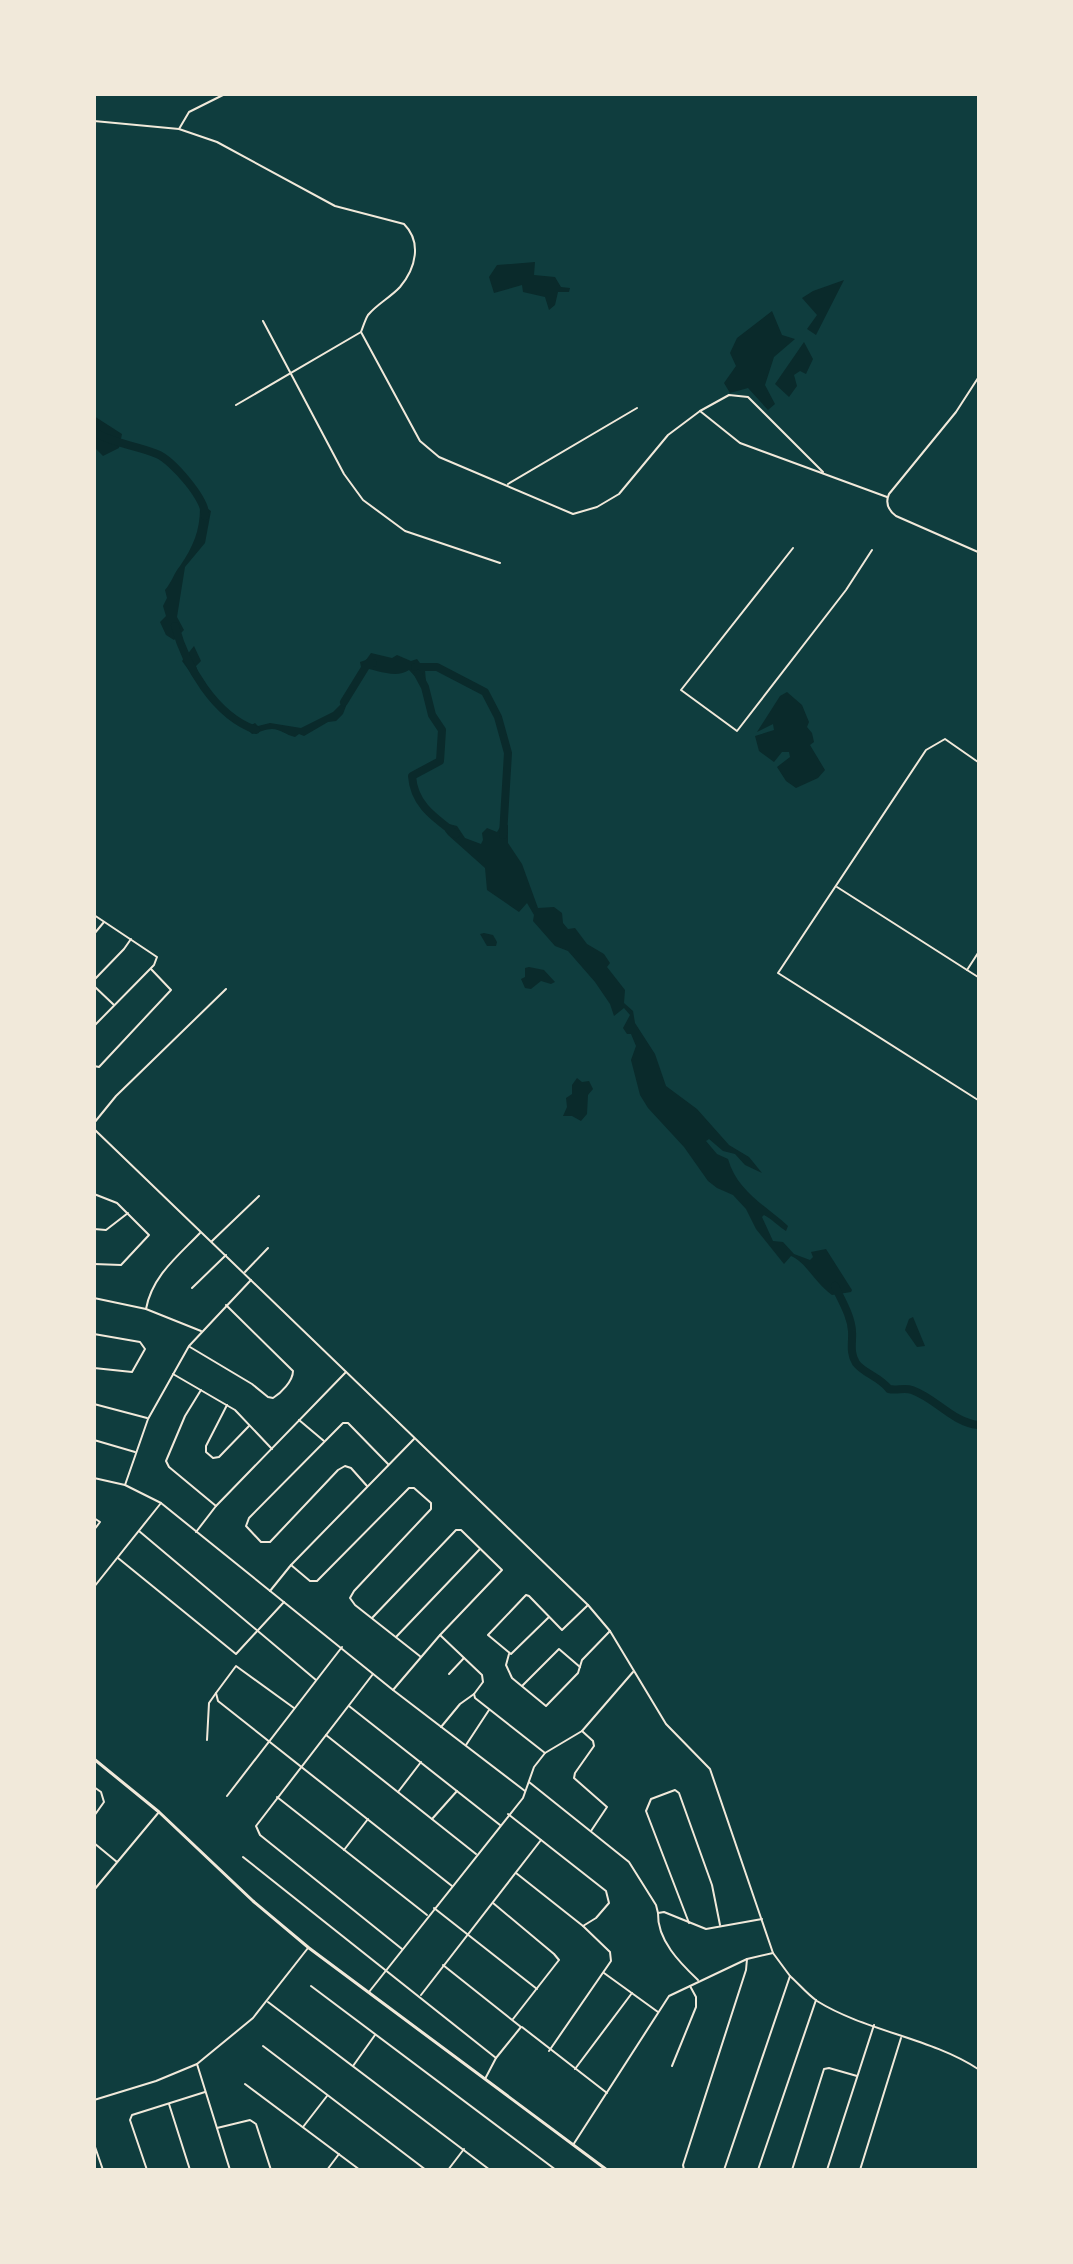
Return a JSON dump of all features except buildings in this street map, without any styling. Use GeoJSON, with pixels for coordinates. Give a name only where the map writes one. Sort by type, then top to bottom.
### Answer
{"type":"FeatureCollection","features":[{"type":"Feature","properties":{"kind":"main road"},"geometry":{"type":"LineString","coordinates":[[94,1759],[159,1812],[254,1901],[309,1948],[607,2169]]}},
{"type":"Feature","properties":{"kind":"street"},"geometry":{"type":"LineString","coordinates":[[179,129],[189,112],[225,94]]}},
{"type":"Feature","properties":{"kind":"street"},"geometry":{"type":"LineString","coordinates":[[94,121],[179,129],[217,142],[336,206],[391,218],[412,231],[417,247],[412,267],[400,286],[368,316],[361,332],[236,405]]}},
{"type":"Feature","properties":{"kind":"street"},"geometry":{"type":"LineString","coordinates":[[263,321],[344,474],[363,500],[405,531],[500,563]]}},
{"type":"Feature","properties":{"kind":"street"},"geometry":{"type":"LineString","coordinates":[[361,332],[420,441],[439,457],[573,513],[597,507],[619,494],[668,435],[700,411],[729,395],[748,397],[825,473]]}},
{"type":"Feature","properties":{"kind":"street"},"geometry":{"type":"LineString","coordinates":[[978,378],[956,412],[887,497],[889,510],[896,516],[978,552]]}},
{"type":"Feature","properties":{"kind":"street"},"geometry":{"type":"LineString","coordinates":[[508,484],[638,408]]}},
{"type":"Feature","properties":{"kind":"street"},"geometry":{"type":"LineString","coordinates":[[700,411],[740,443],[887,497]]}},
{"type":"Feature","properties":{"kind":"street"},"geometry":{"type":"LineString","coordinates":[[793,548],[681,690],[737,731],[846,590],[872,550]]}},
{"type":"Feature","properties":{"kind":"street"},"geometry":{"type":"LineString","coordinates":[[978,762],[945,739],[932,745],[778,973],[978,1100]]}},
{"type":"Feature","properties":{"kind":"street"},"geometry":{"type":"LineString","coordinates":[[836,886],[978,977]]}},
{"type":"Feature","properties":{"kind":"street"},"geometry":{"type":"LineString","coordinates":[[94,915],[156,956],[157,962],[94,1026]]}},
{"type":"Feature","properties":{"kind":"street"},"geometry":{"type":"LineString","coordinates":[[94,934],[105,922]]}},
{"type":"Feature","properties":{"kind":"street"},"geometry":{"type":"LineString","coordinates":[[94,980],[131,939]]}},
{"type":"Feature","properties":{"kind":"street"},"geometry":{"type":"LineString","coordinates":[[967,970],[978,953]]}},
{"type":"Feature","properties":{"kind":"street"},"geometry":{"type":"LineString","coordinates":[[94,1066],[99,1067],[171,990],[151,968]]}},
{"type":"Feature","properties":{"kind":"street"},"geometry":{"type":"LineString","coordinates":[[94,986],[114,1005]]}},
{"type":"Feature","properties":{"kind":"street"},"geometry":{"type":"LineString","coordinates":[[94,1123],[116,1096],[226,989]]}},
{"type":"Feature","properties":{"kind":"street"},"geometry":{"type":"LineString","coordinates":[[94,1129],[588,1605],[609,1631],[671,1730],[710,1769],[773,1953],[790,1976],[816,2000],[902,2037],[928,2044],[978,2068]]}},
{"type":"Feature","properties":{"kind":"street"},"geometry":{"type":"LineString","coordinates":[[94,1194],[113,1200],[145,1229],[148,1238],[121,1265],[108,1267],[94,1264]]}},
{"type":"Feature","properties":{"kind":"street"},"geometry":{"type":"LineString","coordinates":[[212,1241],[259,1196]]}},
{"type":"Feature","properties":{"kind":"street"},"geometry":{"type":"LineString","coordinates":[[94,1229],[106,1230],[128,1213]]}},
{"type":"Feature","properties":{"kind":"street"},"geometry":{"type":"LineString","coordinates":[[146,1309],[149,1292],[157,1279],[200,1233]]}},
{"type":"Feature","properties":{"kind":"street"},"geometry":{"type":"LineString","coordinates":[[244,1273],[267,1248]]}},
{"type":"Feature","properties":{"kind":"street"},"geometry":{"type":"LineString","coordinates":[[192,1288],[226,1255]]}},
{"type":"Feature","properties":{"kind":"street"},"geometry":{"type":"LineString","coordinates":[[125,1485],[148,1419],[189,1346],[251,1280]]}},
{"type":"Feature","properties":{"kind":"street"},"geometry":{"type":"LineString","coordinates":[[94,1298],[146,1309],[201,1331]]}},
{"type":"Feature","properties":{"kind":"street"},"geometry":{"type":"LineString","coordinates":[[189,1346],[252,1384],[268,1397],[276,1397],[280,1393],[292,1378],[293,1371],[226,1305]]}},
{"type":"Feature","properties":{"kind":"street"},"geometry":{"type":"LineString","coordinates":[[94,1334],[140,1342],[145,1348],[132,1372],[94,1368]]}},
{"type":"Feature","properties":{"kind":"street"},"geometry":{"type":"LineString","coordinates":[[196,1532],[216,1506],[346,1372]]}},
{"type":"Feature","properties":{"kind":"street"},"geometry":{"type":"LineString","coordinates":[[173,1374],[227,1405],[272,1449]]}},
{"type":"Feature","properties":{"kind":"street"},"geometry":{"type":"LineString","coordinates":[[201,1390],[177,1432],[166,1461],[169,1467],[216,1506]]}},
{"type":"Feature","properties":{"kind":"street"},"geometry":{"type":"LineString","coordinates":[[94,1404],[148,1419]]}},
{"type":"Feature","properties":{"kind":"street"},"geometry":{"type":"LineString","coordinates":[[227,1405],[206,1446],[209,1455],[218,1458],[250,1425]]}},
{"type":"Feature","properties":{"kind":"street"},"geometry":{"type":"LineString","coordinates":[[299,1420],[324,1441]]}},
{"type":"Feature","properties":{"kind":"street"},"geometry":{"type":"LineString","coordinates":[[368,1486],[351,1468],[341,1468],[270,1542],[261,1542],[248,1530],[246,1522],[249,1518],[324,1441],[346,1422],[388,1464]]}},
{"type":"Feature","properties":{"kind":"street"},"geometry":{"type":"LineString","coordinates":[[270,1591],[291,1565],[414,1439]]}},
{"type":"Feature","properties":{"kind":"street"},"geometry":{"type":"LineString","coordinates":[[94,1440],[135,1452]]}},
{"type":"Feature","properties":{"kind":"street"},"geometry":{"type":"LineString","coordinates":[[94,1478],[125,1485],[161,1503],[393,1690],[525,1791]]}},
{"type":"Feature","properties":{"kind":"street"},"geometry":{"type":"LineString","coordinates":[[291,1565],[310,1581],[317,1581],[409,1488],[414,1488],[431,1503],[431,1509],[351,1595],[352,1602],[421,1657]]}},
{"type":"Feature","properties":{"kind":"street"},"geometry":{"type":"LineString","coordinates":[[94,1587],[161,1503]]}},
{"type":"Feature","properties":{"kind":"street"},"geometry":{"type":"LineString","coordinates":[[94,1518],[99,1522],[94,1530]]}},
{"type":"Feature","properties":{"kind":"street"},"geometry":{"type":"LineString","coordinates":[[372,1618],[454,1531],[461,1530],[502,1573],[440,1635],[393,1690]]}},
{"type":"Feature","properties":{"kind":"street"},"geometry":{"type":"LineString","coordinates":[[139,1531],[316,1680]]}},
{"type":"Feature","properties":{"kind":"street"},"geometry":{"type":"LineString","coordinates":[[396,1637],[480,1548]]}},
{"type":"Feature","properties":{"kind":"street"},"geometry":{"type":"LineString","coordinates":[[118,1558],[236,1654],[260,1631],[284,1602]]}},
{"type":"Feature","properties":{"kind":"street"},"geometry":{"type":"LineString","coordinates":[[509,1654],[489,1636],[488,1632],[525,1596],[529,1596],[564,1630],[588,1605]]}},
{"type":"Feature","properties":{"kind":"street"},"geometry":{"type":"LineString","coordinates":[[549,1617],[509,1654],[507,1671],[546,1706],[578,1673],[582,1660],[609,1631]]}},
{"type":"Feature","properties":{"kind":"street"},"geometry":{"type":"LineString","coordinates":[[440,1635],[484,1678],[474,1694],[460,1704],[441,1727]]}},
{"type":"Feature","properties":{"kind":"street"},"geometry":{"type":"LineString","coordinates":[[227,1796],[342,1647]]}},
{"type":"Feature","properties":{"kind":"street"},"geometry":{"type":"LineString","coordinates":[[522,1686],[559,1649],[580,1667]]}},
{"type":"Feature","properties":{"kind":"street"},"geometry":{"type":"LineString","coordinates":[[449,1674],[464,1658]]}},
{"type":"Feature","properties":{"kind":"street"},"geometry":{"type":"LineString","coordinates":[[207,1740],[209,1703],[236,1666],[294,1708]]}},
{"type":"Feature","properties":{"kind":"street"},"geometry":{"type":"LineString","coordinates":[[369,1992],[427,1915],[523,1798],[534,1767],[545,1753],[582,1731],[634,1671]]}},
{"type":"Feature","properties":{"kind":"street"},"geometry":{"type":"LineString","coordinates":[[374,1674],[258,1822],[257,1831],[402,1949]]}},
{"type":"Feature","properties":{"kind":"street"},"geometry":{"type":"LineString","coordinates":[[216,1693],[218,1701],[452,1886]]}},
{"type":"Feature","properties":{"kind":"street"},"geometry":{"type":"LineString","coordinates":[[474,1694],[489,1709],[545,1753]]}},
{"type":"Feature","properties":{"kind":"street"},"geometry":{"type":"LineString","coordinates":[[348,1705],[500,1825]]}},
{"type":"Feature","properties":{"kind":"street"},"geometry":{"type":"LineString","coordinates":[[466,1745],[489,1709]]}},
{"type":"Feature","properties":{"kind":"street"},"geometry":{"type":"LineString","coordinates":[[582,1731],[593,1741],[594,1746],[575,1773],[574,1778],[607,1807],[591,1832]]}},
{"type":"Feature","properties":{"kind":"street"},"geometry":{"type":"LineString","coordinates":[[326,1734],[476,1854]]}},
{"type":"Feature","properties":{"kind":"street"},"geometry":{"type":"LineString","coordinates":[[398,1792],[421,1762]]}},
{"type":"Feature","properties":{"kind":"street"},"geometry":{"type":"LineString","coordinates":[[529,1782],[633,1866],[656,1905],[658,1925],[673,1952],[699,1981]]}},
{"type":"Feature","properties":{"kind":"street"},"geometry":{"type":"LineString","coordinates":[[94,1787],[101,1792],[104,1802],[94,1816]]}},
{"type":"Feature","properties":{"kind":"street"},"geometry":{"type":"LineString","coordinates":[[688,1923],[646,1811],[651,1799],[675,1790],[679,1793],[712,1885],[720,1925]]}},
{"type":"Feature","properties":{"kind":"street"},"geometry":{"type":"LineString","coordinates":[[432,1819],[457,1791]]}},
{"type":"Feature","properties":{"kind":"street"},"geometry":{"type":"LineString","coordinates":[[277,1797],[427,1915]]}},
{"type":"Feature","properties":{"kind":"street"},"geometry":{"type":"LineString","coordinates":[[94,1890],[159,1812]]}},
{"type":"Feature","properties":{"kind":"street"},"geometry":{"type":"LineString","coordinates":[[508,1814],[609,1894],[609,1903],[594,1920],[583,1926]]}},
{"type":"Feature","properties":{"kind":"street"},"geometry":{"type":"LineString","coordinates":[[344,1850],[368,1819]]}},
{"type":"Feature","properties":{"kind":"street"},"geometry":{"type":"LineString","coordinates":[[420,1995],[541,1840]]}},
{"type":"Feature","properties":{"kind":"street"},"geometry":{"type":"LineString","coordinates":[[95,1844],[117,1862]]}},
{"type":"Feature","properties":{"kind":"street"},"geometry":{"type":"LineString","coordinates":[[243,1857],[420,1995],[496,2058]]}},
{"type":"Feature","properties":{"kind":"street"},"geometry":{"type":"LineString","coordinates":[[516,1873],[583,1926],[610,1952],[611,1960],[604,1973],[549,2051]]}},
{"type":"Feature","properties":{"kind":"street"},"geometry":{"type":"LineString","coordinates":[[492,1903],[557,1957],[558,1964],[512,2019]]}},
{"type":"Feature","properties":{"kind":"street"},"geometry":{"type":"LineString","coordinates":[[434,1908],[537,1989]]}},
{"type":"Feature","properties":{"kind":"street"},"geometry":{"type":"LineString","coordinates":[[658,1914],[664,1912],[703,1929],[762,1919]]}},
{"type":"Feature","properties":{"kind":"street"},"geometry":{"type":"LineString","coordinates":[[94,2100],[197,2064],[253,2018],[309,1948]]}},
{"type":"Feature","properties":{"kind":"street"},"geometry":{"type":"LineString","coordinates":[[573,2145],[669,1996],[747,1959],[773,1953]]}},
{"type":"Feature","properties":{"kind":"street"},"geometry":{"type":"LineString","coordinates":[[684,2169],[683,2165],[746,1970],[747,1959]]}},
{"type":"Feature","properties":{"kind":"street"},"geometry":{"type":"LineString","coordinates":[[443,1965],[549,2051],[607,2093]]}},
{"type":"Feature","properties":{"kind":"street"},"geometry":{"type":"LineString","coordinates":[[604,1973],[659,2012]]}},
{"type":"Feature","properties":{"kind":"street"},"geometry":{"type":"LineString","coordinates":[[724,2169],[790,1976]]}},
{"type":"Feature","properties":{"kind":"street"},"geometry":{"type":"LineString","coordinates":[[311,1986],[556,2169]]}},
{"type":"Feature","properties":{"kind":"street"},"geometry":{"type":"LineString","coordinates":[[672,2066],[696,2007],[696,1997],[690,1986]]}},
{"type":"Feature","properties":{"kind":"street"},"geometry":{"type":"LineString","coordinates":[[575,2069],[632,1993]]}},
{"type":"Feature","properties":{"kind":"street"},"geometry":{"type":"LineString","coordinates":[[758,2169],[816,2000]]}},
{"type":"Feature","properties":{"kind":"street"},"geometry":{"type":"LineString","coordinates":[[268,2002],[490,2169]]}},
{"type":"Feature","properties":{"kind":"street"},"geometry":{"type":"LineString","coordinates":[[827,2169],[874,2025]]}},
{"type":"Feature","properties":{"kind":"street"},"geometry":{"type":"LineString","coordinates":[[485,2079],[496,2058],[521,2027]]}},
{"type":"Feature","properties":{"kind":"street"},"geometry":{"type":"LineString","coordinates":[[353,2066],[375,2035]]}},
{"type":"Feature","properties":{"kind":"street"},"geometry":{"type":"LineString","coordinates":[[860,2169],[902,2037]]}},
{"type":"Feature","properties":{"kind":"street"},"geometry":{"type":"LineString","coordinates":[[263,2046],[426,2169]]}},
{"type":"Feature","properties":{"kind":"street"},"geometry":{"type":"LineString","coordinates":[[197,2064],[230,2169]]}},
{"type":"Feature","properties":{"kind":"street"},"geometry":{"type":"LineString","coordinates":[[792,2169],[824,2069],[829,2068],[856,2076]]}},
{"type":"Feature","properties":{"kind":"street"},"geometry":{"type":"LineString","coordinates":[[245,2084],[360,2169]]}},
{"type":"Feature","properties":{"kind":"street"},"geometry":{"type":"LineString","coordinates":[[147,2169],[130,2120],[132,2115],[205,2092]]}},
{"type":"Feature","properties":{"kind":"street"},"geometry":{"type":"LineString","coordinates":[[303,2127],[327,2096]]}},
{"type":"Feature","properties":{"kind":"street"},"geometry":{"type":"LineString","coordinates":[[169,2104],[190,2169]]}},
{"type":"Feature","properties":{"kind":"street"},"geometry":{"type":"LineString","coordinates":[[217,2128],[250,2120],[256,2124],[271,2169]]}},
{"type":"Feature","properties":{"kind":"street"},"geometry":{"type":"LineString","coordinates":[[94,2144],[103,2169]]}},
{"type":"Feature","properties":{"kind":"street"},"geometry":{"type":"LineString","coordinates":[[448,2169],[464,2149]]}},
{"type":"Feature","properties":{"kind":"street"},"geometry":{"type":"LineString","coordinates":[[327,2169],[339,2154]]}},
{"type":"Feature","properties":{"kind":"water"},"geometry":{"type":"Polygon","coordinates":[[[535,262],[534,275],[555,277],[561,287],[570,288],[569,292],[558,292],[555,305],[549,310],[545,297],[523,292],[522,285],[494,293],[489,277],[497,265],[535,262]]]}},
{"type":"Feature","properties":{"kind":"water"},"geometry":{"type":"Polygon","coordinates":[[[844,280],[816,335],[807,329],[817,315],[802,298],[813,291],[844,280]]]}},
{"type":"Feature","properties":{"kind":"water"},"geometry":{"type":"Polygon","coordinates":[[[772,311],[782,335],[795,339],[774,357],[765,385],[775,404],[768,410],[748,388],[730,393],[724,383],[736,366],[730,353],[737,338],[772,311]]]}},
{"type":"Feature","properties":{"kind":"water"},"geometry":{"type":"Polygon","coordinates":[[[804,342],[813,359],[806,374],[800,371],[794,375],[797,386],[789,397],[775,384],[804,342]]]}},
{"type":"Feature","properties":{"kind":"water"},"geometry":{"type":"Polygon","coordinates":[[[94,416],[122,434],[119,448],[103,456],[95,448],[94,416]]]}},
{"type":"Feature","properties":{"kind":"water"},"geometry":{"type":"Polygon","coordinates":[[[205,507],[211,511],[205,543],[185,567],[177,617],[184,630],[174,640],[166,635],[160,622],[166,616],[163,606],[167,598],[165,590],[192,545],[199,524],[200,508],[205,507]]]}},
{"type":"Feature","properties":{"kind":"water"},"geometry":{"type":"Polygon","coordinates":[[[194,646],[201,661],[196,666],[200,678],[195,679],[182,661],[194,646]]]}},
{"type":"Feature","properties":{"kind":"water"},"geometry":{"type":"Polygon","coordinates":[[[371,653],[392,658],[397,655],[411,661],[417,659],[425,670],[426,682],[422,684],[409,670],[392,674],[361,667],[360,662],[366,660],[371,653]]]}},
{"type":"Feature","properties":{"kind":"water"},"geometry":{"type":"Polygon","coordinates":[[[787,692],[802,705],[809,722],[807,727],[812,733],[814,742],[810,745],[825,770],[818,778],[796,788],[786,781],[777,767],[790,757],[789,752],[782,752],[774,762],[759,751],[755,736],[774,730],[773,724],[757,732],[780,696],[787,692]]]}},
{"type":"Feature","properties":{"kind":"water"},"geometry":{"type":"Polygon","coordinates":[[[351,693],[343,714],[336,721],[328,722],[304,736],[299,734],[295,737],[272,729],[252,734],[246,728],[255,723],[258,726],[270,723],[301,728],[333,712],[341,704],[344,695],[351,693]]]}},
{"type":"Feature","properties":{"kind":"water"},"geometry":{"type":"Polygon","coordinates":[[[449,824],[457,826],[465,838],[481,844],[482,833],[487,828],[497,832],[502,824],[508,825],[508,843],[522,864],[538,908],[554,907],[562,913],[563,923],[568,929],[575,928],[587,944],[604,954],[610,963],[607,967],[625,990],[624,1003],[633,1011],[635,1023],[655,1054],[666,1086],[697,1109],[729,1145],[749,1157],[762,1173],[745,1165],[735,1154],[723,1151],[709,1139],[706,1141],[717,1154],[728,1159],[732,1170],[745,1189],[788,1226],[786,1231],[770,1218],[764,1215],[762,1217],[773,1241],[783,1242],[794,1254],[810,1260],[813,1257],[811,1252],[826,1249],[852,1290],[851,1292],[832,1295],[796,1259],[791,1256],[784,1264],[756,1229],[746,1209],[733,1195],[708,1181],[684,1147],[648,1108],[640,1095],[631,1060],[636,1046],[631,1034],[627,1034],[623,1028],[630,1015],[624,1008],[614,1016],[610,1004],[595,982],[568,951],[555,946],[533,921],[534,915],[527,903],[519,912],[487,890],[485,868],[448,835],[445,831],[449,824]]]}},
{"type":"Feature","properties":{"kind":"water"},"geometry":{"type":"Polygon","coordinates":[[[480,934],[493,935],[497,942],[496,946],[487,946],[480,934]]]}},
{"type":"Feature","properties":{"kind":"water"},"geometry":{"type":"Polygon","coordinates":[[[525,968],[544,970],[555,982],[551,984],[541,981],[531,989],[525,988],[521,979],[525,977],[525,968]]]}},
{"type":"Feature","properties":{"kind":"water"},"geometry":{"type":"Polygon","coordinates":[[[577,1078],[582,1082],[589,1081],[593,1089],[588,1095],[587,1114],[581,1121],[572,1116],[563,1116],[567,1107],[566,1098],[572,1094],[572,1085],[577,1078]]]}},
{"type":"Feature","properties":{"kind":"water"},"geometry":{"type":"Polygon","coordinates":[[[913,1317],[925,1346],[917,1347],[905,1330],[909,1319],[913,1317]]]}},
{"type":"Feature","properties":{"kind":"waterway"},"geometry":{"type":"LineString","coordinates":[[94,432],[157,454],[171,464],[195,491],[205,516]]}},
{"type":"Feature","properties":{"kind":"waterway"},"geometry":{"type":"LineString","coordinates":[[175,626],[187,657],[204,688],[228,713],[241,723],[256,730]]}},
{"type":"Feature","properties":{"kind":"waterway"},"geometry":{"type":"LineString","coordinates":[[344,702],[368,663],[373,663]]}},
{"type":"Feature","properties":{"kind":"waterway"},"geometry":{"type":"LineString","coordinates":[[415,667],[437,667],[485,692],[498,717],[508,753],[503,835]]}},
{"type":"Feature","properties":{"kind":"waterway"},"geometry":{"type":"LineString","coordinates":[[418,674],[425,687],[432,715],[442,730],[440,761],[412,776],[414,786],[421,803],[427,810],[456,834]]}},
{"type":"Feature","properties":{"kind":"waterway"},"geometry":{"type":"LineString","coordinates":[[835,1286],[850,1319],[853,1355],[856,1363],[863,1370],[889,1389],[912,1390],[960,1420],[978,1425]]}}]}
